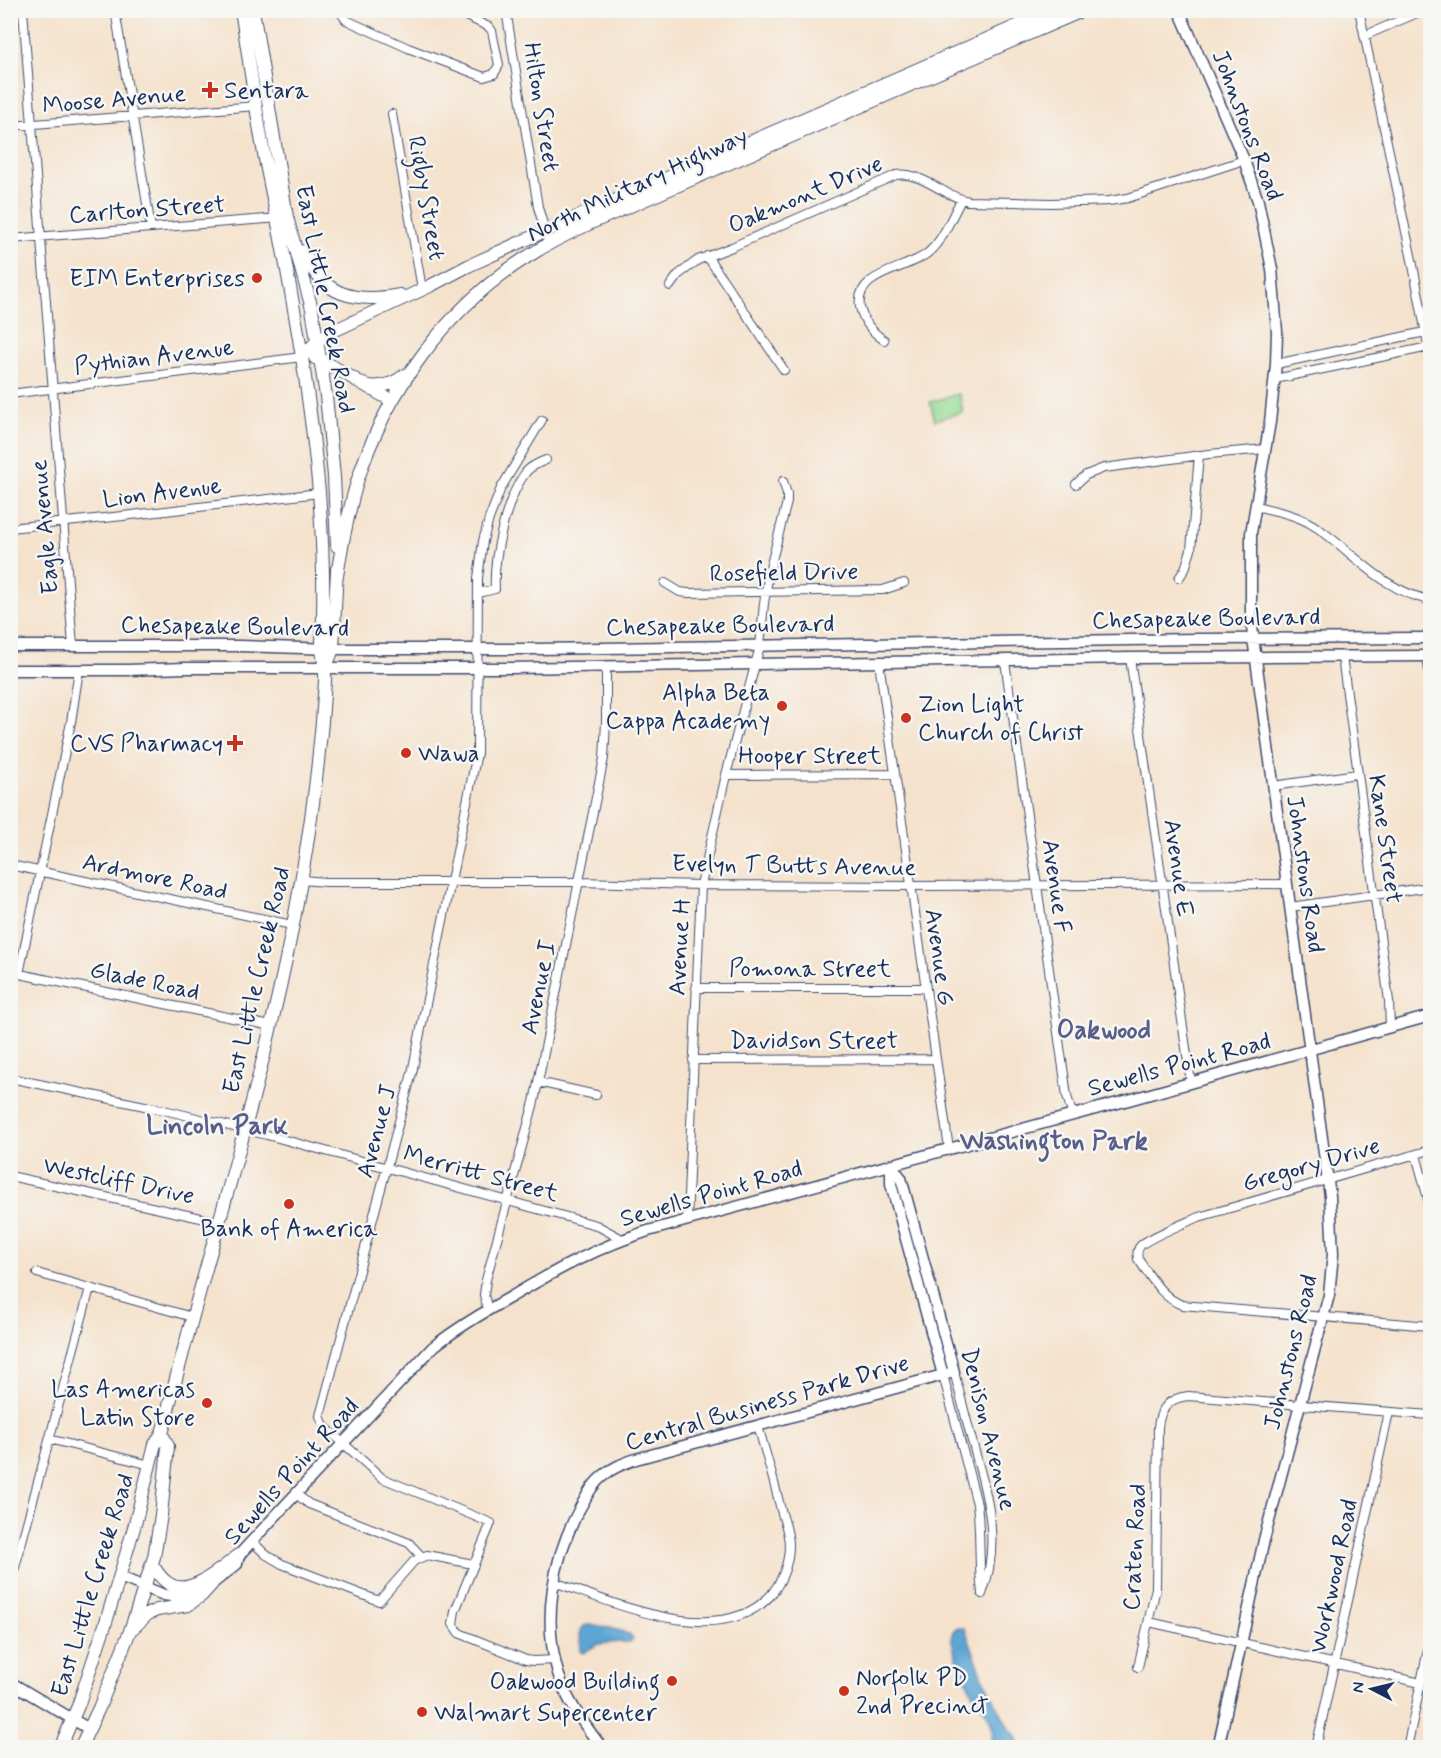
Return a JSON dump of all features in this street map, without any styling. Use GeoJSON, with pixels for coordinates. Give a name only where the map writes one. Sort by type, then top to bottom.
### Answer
{"type":"FeatureCollection","features":[{"type":"Feature","properties":{"kind":"main road","name":"East Little Creek Road"},"geometry":{"type":"LineString","coordinates":[[60,1748],[73,1719],[120,1577],[155,1444],[162,1434],[244,1129],[271,1026],[292,925],[318,769],[325,668],[337,576],[330,430],[305,279],[282,217],[256,106],[240,10]]}},
{"type":"Feature","properties":{"kind":"main road","name":"East Little Creek Road"},"geometry":{"type":"LineString","coordinates":[[253,10],[319,493],[327,649]]}},
{"type":"Feature","properties":{"kind":"main road","name":"North Military Highway"},"geometry":{"type":"LineString","coordinates":[[302,357],[317,341],[348,322],[471,264],[1053,10]]}},
{"type":"Feature","properties":{"kind":"main road","name":"North Military Highway"},"geometry":{"type":"LineString","coordinates":[[337,576],[346,524],[358,480],[392,401],[439,335],[479,294],[506,272],[549,244],[591,223],[1084,10]]}},
{"type":"Feature","properties":{"kind":"main road","name":"Johnstons Road"},"geometry":{"type":"LineString","coordinates":[[1179,10],[1244,160],[1258,201],[1272,269],[1277,332],[1276,364],[1266,449],[1255,506],[1250,549],[1251,610],[1333,1227],[1329,1295],[1324,1318],[1264,1540],[1218,1748]]}},
{"type":"Feature","properties":{"kind":"main road"},"geometry":{"type":"LineString","coordinates":[[282,217],[296,231],[309,263],[324,281],[341,293],[371,299],[422,289]]}},
{"type":"Feature","properties":{"kind":"main road"},"geometry":{"type":"LineString","coordinates":[[302,357],[320,359],[392,401]]}},
{"type":"Feature","properties":{"kind":"main road"},"geometry":{"type":"LineString","coordinates":[[364,385],[375,387],[392,384],[416,365]]}},
{"type":"Feature","properties":{"kind":"main road","name":"Chesapeake Boulevard"},"geometry":{"type":"LineString","coordinates":[[10,646],[240,645],[327,649],[477,649],[1253,638],[1431,638]]}},
{"type":"Feature","properties":{"kind":"main road","name":"Chesapeake Boulevard"},"geometry":{"type":"LineString","coordinates":[[10,670],[606,667],[1130,658],[1429,656]]}},
{"type":"Feature","properties":{"kind":"main road","name":"Sewells Point Road"},"geometry":{"type":"LineString","coordinates":[[120,1577],[164,1596],[177,1597],[193,1595],[212,1584],[237,1563],[239,1555],[433,1347],[488,1310],[581,1256],[622,1239],[1431,1016]]}},
{"type":"Feature","properties":{"kind":"main road","name":"Denison Avenue"},"geometry":{"type":"LineString","coordinates":[[891,1165],[891,1184],[948,1373]]}},
{"type":"Feature","properties":{"kind":"main road","name":"Central Business Park Drive"},"geometry":{"type":"LineString","coordinates":[[602,1748],[573,1708],[562,1683],[552,1633],[551,1611],[554,1582],[563,1544],[590,1489],[604,1474],[636,1459],[948,1373]]}},
{"type":"Feature","properties":{"kind":"main road","name":"East Little Creek Road"},"geometry":{"type":"LineString","coordinates":[[80,1748],[130,1631],[152,1565],[160,1522],[168,1446],[162,1434]]}},
{"type":"Feature","properties":{"kind":"main road"},"geometry":{"type":"LineString","coordinates":[[152,1565],[172,1586],[190,1587],[209,1577],[239,1555]]}},
{"type":"Feature","properties":{"kind":"main road"},"geometry":{"type":"LineString","coordinates":[[130,1631],[148,1614],[156,1610],[188,1605],[212,1584]]}},
{"type":"Feature","properties":{"kind":"main road"},"geometry":{"type":"LineString","coordinates":[[10,1682],[89,1729]]}},
{"type":"Feature","properties":{"kind":"street","name":"Eagle Avenue"},"geometry":{"type":"LineString","coordinates":[[23,10],[73,646]]}},
{"type":"Feature","properties":{"kind":"street"},"geometry":{"type":"LineString","coordinates":[[116,10],[151,228]]}},
{"type":"Feature","properties":{"kind":"street"},"geometry":{"type":"LineString","coordinates":[[339,10],[346,20],[408,48],[484,77],[494,74],[499,65],[492,31],[489,27],[453,10]]}},
{"type":"Feature","properties":{"kind":"street","name":"Hilton Street"},"geometry":{"type":"LineString","coordinates":[[506,10],[537,196],[549,244]]}},
{"type":"Feature","properties":{"kind":"street"},"geometry":{"type":"LineString","coordinates":[[1275,379],[1430,351],[1359,10]]}},
{"type":"Feature","properties":{"kind":"street"},"geometry":{"type":"LineString","coordinates":[[1364,36],[1424,10]]}},
{"type":"Feature","properties":{"kind":"street","name":"Moose Avenue"},"geometry":{"type":"LineString","coordinates":[[10,126],[256,106]]}},
{"type":"Feature","properties":{"kind":"street","name":"Rigby Street"},"geometry":{"type":"LineString","coordinates":[[392,114],[422,289]]}},
{"type":"Feature","properties":{"kind":"street","name":"Oakmont Drive"},"geometry":{"type":"LineString","coordinates":[[670,286],[688,266],[707,256],[896,175],[910,175],[961,200],[1109,201],[1128,198],[1244,160]]}},
{"type":"Feature","properties":{"kind":"street"},"geometry":{"type":"LineString","coordinates":[[884,340],[871,329],[866,321],[860,304],[862,291],[871,280],[921,259],[930,252],[961,200]]}},
{"type":"Feature","properties":{"kind":"street","name":"Carlton Street"},"geometry":{"type":"LineString","coordinates":[[10,239],[282,217]]}},
{"type":"Feature","properties":{"kind":"street"},"geometry":{"type":"LineString","coordinates":[[707,256],[784,370]]}},
{"type":"Feature","properties":{"kind":"street"},"geometry":{"type":"LineString","coordinates":[[1276,364],[1425,332]]}},
{"type":"Feature","properties":{"kind":"street","name":"Pythian Avenue"},"geometry":{"type":"LineString","coordinates":[[10,394],[302,357]]}},
{"type":"Feature","properties":{"kind":"street","name":"Avenue J"},"geometry":{"type":"LineString","coordinates":[[473,1564],[491,1523],[382,1478],[324,1426],[320,1410],[412,1073],[477,753],[478,593],[483,541],[493,506],[510,471],[542,420]]}},
{"type":"Feature","properties":{"kind":"street"},"geometry":{"type":"LineString","coordinates":[[1076,484],[1086,475],[1104,468],[1199,455],[1266,449]]}},
{"type":"Feature","properties":{"kind":"street"},"geometry":{"type":"LineString","coordinates":[[1179,578],[1185,569],[1191,550],[1199,455]]}},
{"type":"Feature","properties":{"kind":"street"},"geometry":{"type":"LineString","coordinates":[[478,593],[495,589],[495,560],[507,513],[525,473],[537,463],[546,460]]}},
{"type":"Feature","properties":{"kind":"street","name":"Avenue H"},"geometry":{"type":"LineString","coordinates":[[687,1221],[701,885],[726,775],[760,646],[765,592],[787,502],[783,481]]}},
{"type":"Feature","properties":{"kind":"street","name":"Lion Avenue"},"geometry":{"type":"LineString","coordinates":[[10,528],[319,493]]}},
{"type":"Feature","properties":{"kind":"street"},"geometry":{"type":"LineString","coordinates":[[1255,506],[1284,513],[1307,522],[1379,578],[1408,594],[1431,600]]}},
{"type":"Feature","properties":{"kind":"street","name":"Rosefield Drive"},"geometry":{"type":"LineString","coordinates":[[665,583],[680,592],[688,593],[883,590],[904,583]]}},
{"type":"Feature","properties":{"kind":"street"},"geometry":{"type":"LineString","coordinates":[[1429,656],[1431,679]]}},
{"type":"Feature","properties":{"kind":"street","name":"Kane Street"},"geometry":{"type":"LineString","coordinates":[[1342,657],[1390,1009],[1390,1027]]}},
{"type":"Feature","properties":{"kind":"street","name":"Avenue E"},"geometry":{"type":"LineString","coordinates":[[1130,658],[1191,1083]]}},
{"type":"Feature","properties":{"kind":"street","name":"Avenue F"},"geometry":{"type":"LineString","coordinates":[[1005,660],[1067,1096],[1071,1110],[1077,1114]]}},
{"type":"Feature","properties":{"kind":"street","name":"Avenue G"},"geometry":{"type":"LineString","coordinates":[[879,662],[949,1149]]}},
{"type":"Feature","properties":{"kind":"street","name":"Avenue I"},"geometry":{"type":"LineString","coordinates":[[488,1310],[484,1295],[486,1280],[538,1082],[604,758],[606,667]]}},
{"type":"Feature","properties":{"kind":"street"},"geometry":{"type":"LineString","coordinates":[[15,973],[40,872],[79,670]]}},
{"type":"Feature","properties":{"kind":"street","name":"Hooper Street"},"geometry":{"type":"LineString","coordinates":[[726,775],[895,774]]}},
{"type":"Feature","properties":{"kind":"street"},"geometry":{"type":"LineString","coordinates":[[1273,786],[1357,774]]}},
{"type":"Feature","properties":{"kind":"street","name":"Ardmore Road"},"geometry":{"type":"LineString","coordinates":[[10,865],[292,925]]}},
{"type":"Feature","properties":{"kind":"street","name":"Evelyn T Butts Avenue"},"geometry":{"type":"LineString","coordinates":[[301,880],[701,885],[1287,884]]}},
{"type":"Feature","properties":{"kind":"street"},"geometry":{"type":"LineString","coordinates":[[1290,907],[1431,887]]}},
{"type":"Feature","properties":{"kind":"street","name":"Glade Road"},"geometry":{"type":"LineString","coordinates":[[15,973],[271,1026]]}},
{"type":"Feature","properties":{"kind":"street","name":"Pomona Street"},"geometry":{"type":"LineString","coordinates":[[696,988],[925,988]]}},
{"type":"Feature","properties":{"kind":"street","name":"Davidson Street"},"geometry":{"type":"LineString","coordinates":[[693,1060],[935,1059]]}},
{"type":"Feature","properties":{"kind":"street","name":"Merritt Street"},"geometry":{"type":"LineString","coordinates":[[10,1078],[244,1129],[596,1225],[622,1239]]}},
{"type":"Feature","properties":{"kind":"street"},"geometry":{"type":"LineString","coordinates":[[538,1082],[596,1095]]}},
{"type":"Feature","properties":{"kind":"street","name":"Gregory Drive"},"geometry":{"type":"LineString","coordinates":[[1324,1318],[1187,1307],[1176,1303],[1162,1293],[1138,1258],[1138,1249],[1161,1234],[1203,1216],[1431,1150]]}},
{"type":"Feature","properties":{"kind":"street"},"geometry":{"type":"LineString","coordinates":[[1416,1155],[1431,1206]]}},
{"type":"Feature","properties":{"kind":"street","name":"Westcliff Drive"},"geometry":{"type":"LineString","coordinates":[[10,1176],[219,1222]]}},
{"type":"Feature","properties":{"kind":"street"},"geometry":{"type":"LineString","coordinates":[[37,1273],[192,1317]]}},
{"type":"Feature","properties":{"kind":"street"},"geometry":{"type":"LineString","coordinates":[[10,1586],[90,1288]]}},
{"type":"Feature","properties":{"kind":"street"},"geometry":{"type":"LineString","coordinates":[[1324,1318],[1431,1326]]}},
{"type":"Feature","properties":{"kind":"street","name":"Denison Avenue"},"geometry":{"type":"LineString","coordinates":[[948,1373],[989,1507],[991,1557],[982,1594],[977,1504],[948,1373]]}},
{"type":"Feature","properties":{"kind":"street","name":"Craten Road"},"geometry":{"type":"LineString","coordinates":[[1138,1667],[1156,1588],[1158,1427],[1163,1409],[1167,1403],[1179,1397],[1300,1405]]}},
{"type":"Feature","properties":{"kind":"street"},"geometry":{"type":"LineString","coordinates":[[1300,1405],[1431,1415]]}},
{"type":"Feature","properties":{"kind":"street","name":"Workwood Road"},"geometry":{"type":"LineString","coordinates":[[1316,1748],[1389,1412]]}},
{"type":"Feature","properties":{"kind":"street"},"geometry":{"type":"LineString","coordinates":[[554,1582],[667,1619],[701,1621],[722,1619],[735,1617],[756,1608],[773,1593],[780,1583],[786,1567],[789,1547],[758,1426]]}},
{"type":"Feature","properties":{"kind":"street"},"geometry":{"type":"LineString","coordinates":[[49,1439],[150,1465]]}},
{"type":"Feature","properties":{"kind":"street"},"geometry":{"type":"LineString","coordinates":[[296,1494],[309,1504],[409,1543],[422,1557]]}},
{"type":"Feature","properties":{"kind":"street"},"geometry":{"type":"LineString","coordinates":[[252,1541],[265,1554],[282,1564],[379,1601],[414,1562],[427,1555],[473,1564],[454,1611],[454,1628],[468,1638],[526,1660],[556,1660]]}},
{"type":"Feature","properties":{"kind":"street"},"geometry":{"type":"LineString","coordinates":[[1149,1622],[1421,1683]]}},
{"type":"Feature","properties":{"kind":"street"},"geometry":{"type":"LineString","coordinates":[[1407,1748],[1431,1640]]}},
{"type":"Feature","properties":{"kind":"green space"},"geometry":{"type":"Polygon","coordinates":[[[959,394],[963,412],[935,420],[930,402],[959,394]]]}},
{"type":"Feature","properties":{"kind":"water"},"geometry":{"type":"Polygon","coordinates":[[[584,1626],[618,1630],[633,1638],[630,1642],[598,1644],[583,1653],[581,1652],[580,1632],[584,1626]]]}},
{"type":"Feature","properties":{"kind":"water"},"geometry":{"type":"Polygon","coordinates":[[[958,1627],[964,1628],[984,1680],[1020,1747],[988,1747],[992,1734],[991,1723],[969,1687],[953,1647],[952,1634],[958,1627]]]}},
{"type":"Feature","properties":{"kind":"place","name":"Sentara"},"geometry":{"type":"Point","coordinates":[210,90]}},
{"type":"Feature","properties":{"kind":"place","name":"EIM Enterprises"},"geometry":{"type":"Point","coordinates":[257,278]}},
{"type":"Feature","properties":{"kind":"place","name":"Alpha Beta Cappa Academy"},"geometry":{"type":"Point","coordinates":[782,706]}},
{"type":"Feature","properties":{"kind":"place","name":"Zion Light Church of Christ"},"geometry":{"type":"Point","coordinates":[906,718]}},
{"type":"Feature","properties":{"kind":"place","name":"CVS Pharmacy"},"geometry":{"type":"Point","coordinates":[235,743]}},
{"type":"Feature","properties":{"kind":"place","name":"Wawa"},"geometry":{"type":"Point","coordinates":[406,753]}},
{"type":"Feature","properties":{"kind":"place","name":"Bank of America"},"geometry":{"type":"Point","coordinates":[289,1204]}},
{"type":"Feature","properties":{"kind":"place","name":"Las Americas Latin Store"},"geometry":{"type":"Point","coordinates":[207,1403]}},
{"type":"Feature","properties":{"kind":"place","name":"Oakwood Building"},"geometry":{"type":"Point","coordinates":[672,1681]}},
{"type":"Feature","properties":{"kind":"place","name":"Norfolk PD 2nd Precinct"},"geometry":{"type":"Point","coordinates":[844,1691]}},
{"type":"Feature","properties":{"kind":"place","name":"Walmart Supercenter"},"geometry":{"type":"Point","coordinates":[422,1712]}},
{"type":"Feature","properties":{"kind":"district","name":"Oakwood"},"geometry":{"type":"Point","coordinates":[1104,1029]}},
{"type":"Feature","properties":{"kind":"district","name":"Lincoln Park"},"geometry":{"type":"Point","coordinates":[217,1125]}},
{"type":"Feature","properties":{"kind":"district","name":"Washington Park"},"geometry":{"type":"Point","coordinates":[1054,1140]}}]}
